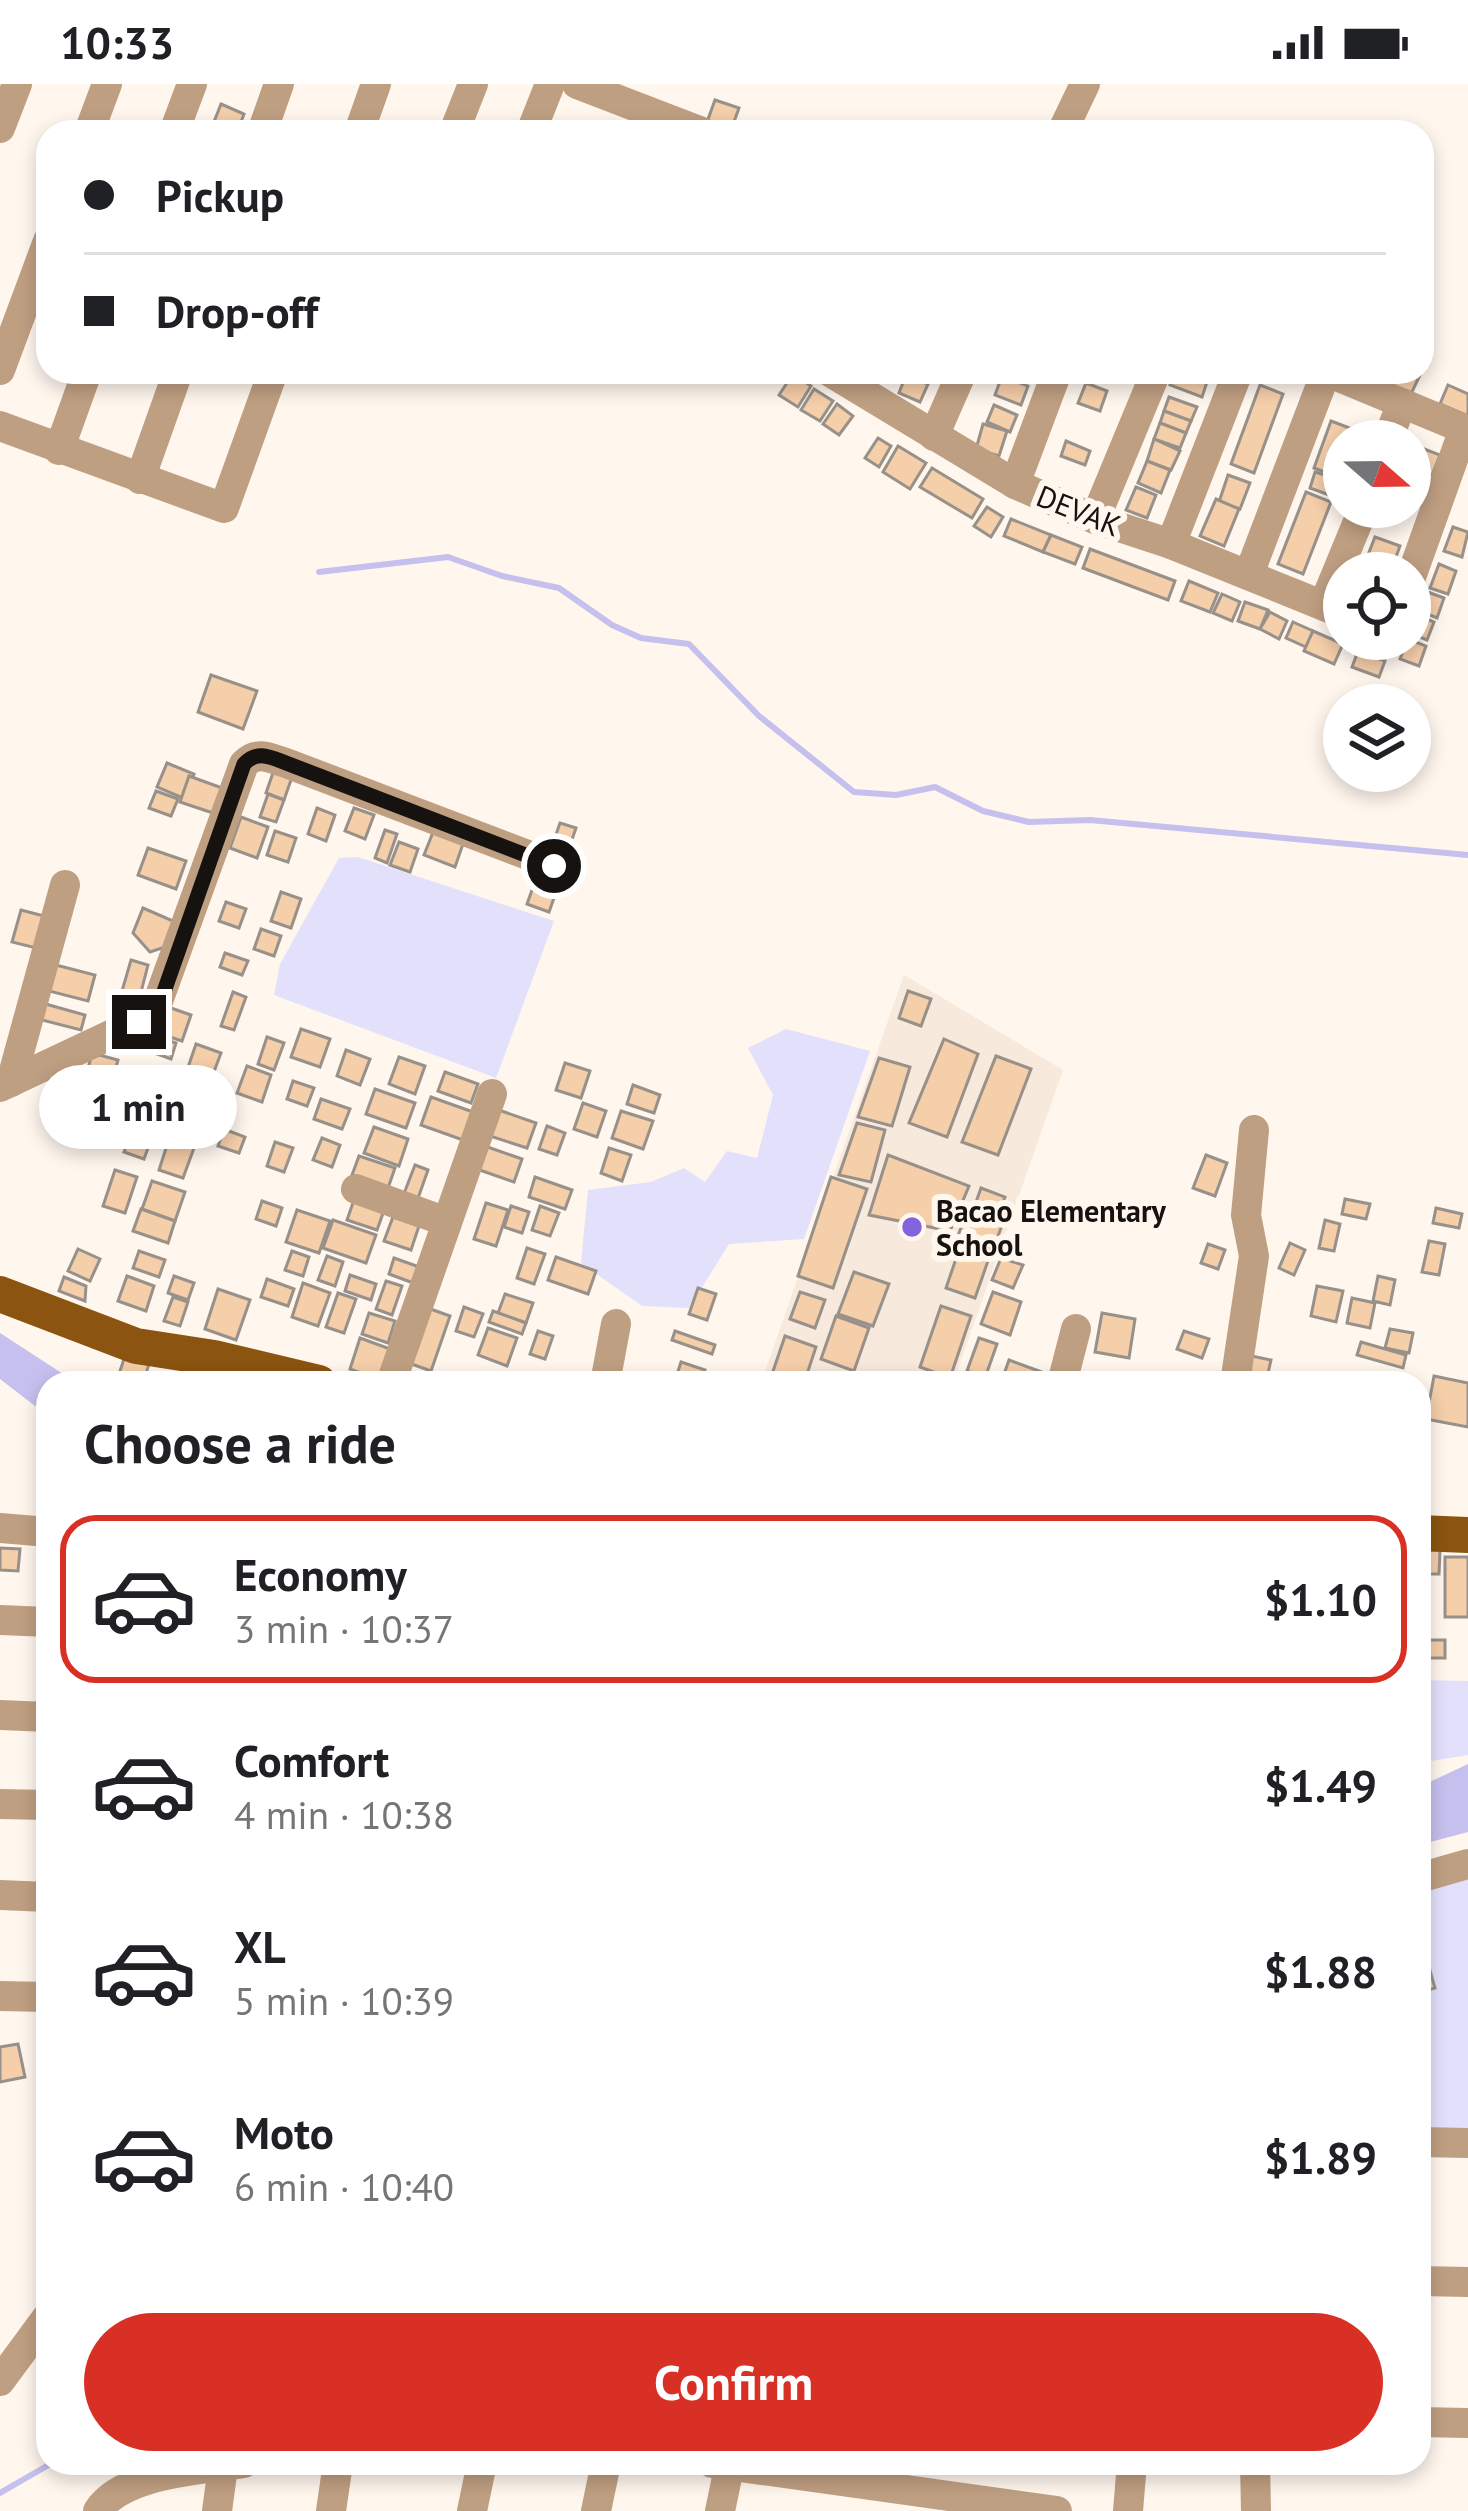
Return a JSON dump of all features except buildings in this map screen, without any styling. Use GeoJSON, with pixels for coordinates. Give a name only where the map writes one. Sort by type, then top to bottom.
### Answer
{"type":"FeatureCollection","features":[{"type":"Feature","properties":{"kind":"main road"},"geometry":{"type":"LineString","coordinates":[[0,1294],[136,1346],[269,1371]]}},
{"type":"Feature","properties":{"kind":"main road"},"geometry":{"type":"LineString","coordinates":[[1431,1533],[1468,1535]]}},
{"type":"Feature","properties":{"kind":"street"},"geometry":{"type":"LineString","coordinates":[[0,128],[17,84]]}},
{"type":"Feature","properties":{"kind":"street"},"geometry":{"type":"LineString","coordinates":[[94,120],[107,84]]}},
{"type":"Feature","properties":{"kind":"street"},"geometry":{"type":"LineString","coordinates":[[178,120],[192,84]]}},
{"type":"Feature","properties":{"kind":"street"},"geometry":{"type":"LineString","coordinates":[[266,120],[279,84]]}},
{"type":"Feature","properties":{"kind":"street"},"geometry":{"type":"LineString","coordinates":[[363,120],[376,84]]}},
{"type":"Feature","properties":{"kind":"street"},"geometry":{"type":"LineString","coordinates":[[459,120],[473,84]]}},
{"type":"Feature","properties":{"kind":"street"},"geometry":{"type":"LineString","coordinates":[[536,120],[550,84]]}},
{"type":"Feature","properties":{"kind":"street"},"geometry":{"type":"LineString","coordinates":[[577,84],[631,119]]}},
{"type":"Feature","properties":{"kind":"street"},"geometry":{"type":"LineString","coordinates":[[1068,120],[1085,84]]}},
{"type":"Feature","properties":{"kind":"street"},"geometry":{"type":"LineString","coordinates":[[1090,120],[1107,84]]}},
{"type":"Feature","properties":{"kind":"street"},"geometry":{"type":"LineString","coordinates":[[0,370],[36,274]]}},
{"type":"Feature","properties":{"kind":"street"},"geometry":{"type":"LineString","coordinates":[[58,450],[83,384]]}},
{"type":"Feature","properties":{"kind":"street"},"geometry":{"type":"LineString","coordinates":[[140,478],[174,384]]}},
{"type":"Feature","properties":{"kind":"street"},"geometry":{"type":"LineString","coordinates":[[0,426],[224,508],[269,384]]}},
{"type":"Feature","properties":{"kind":"street","name":"DEVAK"},"geometry":{"type":"LineString","coordinates":[[850,384],[1015,484],[1323,604]]}},
{"type":"Feature","properties":{"kind":"street"},"geometry":{"type":"LineString","coordinates":[[934,436],[957,384]]}},
{"type":"Feature","properties":{"kind":"street"},"geometry":{"type":"LineString","coordinates":[[1015,484],[1052,384]]}},
{"type":"Feature","properties":{"kind":"street"},"geometry":{"type":"LineString","coordinates":[[1095,519],[1151,384]]}},
{"type":"Feature","properties":{"kind":"street"},"geometry":{"type":"LineString","coordinates":[[1171,544],[1233,384]]}},
{"type":"Feature","properties":{"kind":"street"},"geometry":{"type":"LineString","coordinates":[[1249,574],[1321,384]]}},
{"type":"Feature","properties":{"kind":"street"},"geometry":{"type":"LineString","coordinates":[[1355,384],[1464,429],[1420,552]]}},
{"type":"Feature","properties":{"kind":"street"},"geometry":{"type":"LineString","coordinates":[[1395,420],[1402,403]]}},
{"type":"Feature","properties":{"kind":"street"},"geometry":{"type":"LineString","coordinates":[[6,1084],[153,1015],[244,764],[251,756],[286,763],[554,866]]}},
{"type":"Feature","properties":{"kind":"street"},"geometry":{"type":"LineString","coordinates":[[6,1084],[65,885]]}},
{"type":"Feature","properties":{"kind":"street"},"geometry":{"type":"LineString","coordinates":[[395,1371],[492,1094]]}},
{"type":"Feature","properties":{"kind":"street"},"geometry":{"type":"LineString","coordinates":[[1236,1371],[1254,1256],[1246,1215],[1254,1130]]}},
{"type":"Feature","properties":{"kind":"street"},"geometry":{"type":"LineString","coordinates":[[356,1189],[447,1222]]}},
{"type":"Feature","properties":{"kind":"street"},"geometry":{"type":"LineString","coordinates":[[607,1371],[616,1324]]}},
{"type":"Feature","properties":{"kind":"street"},"geometry":{"type":"LineString","coordinates":[[1065,1371],[1076,1328]]}},
{"type":"Feature","properties":{"kind":"street"},"geometry":{"type":"LineString","coordinates":[[0,1528],[36,1531]]}},
{"type":"Feature","properties":{"kind":"street"},"geometry":{"type":"LineString","coordinates":[[0,1620],[36,1622]]}},
{"type":"Feature","properties":{"kind":"street"},"geometry":{"type":"LineString","coordinates":[[0,1715],[36,1716]]}},
{"type":"Feature","properties":{"kind":"street"},"geometry":{"type":"LineString","coordinates":[[0,1804],[36,1805]]}},
{"type":"Feature","properties":{"kind":"street"},"geometry":{"type":"LineString","coordinates":[[1431,1875],[1468,1864]]}},
{"type":"Feature","properties":{"kind":"street"},"geometry":{"type":"LineString","coordinates":[[0,1895],[36,1896]]}},
{"type":"Feature","properties":{"kind":"street"},"geometry":{"type":"LineString","coordinates":[[0,1996],[36,1997]]}},
{"type":"Feature","properties":{"kind":"street"},"geometry":{"type":"LineString","coordinates":[[1431,2142],[1468,2143]]}},
{"type":"Feature","properties":{"kind":"street"},"geometry":{"type":"LineString","coordinates":[[1431,2281],[1468,2282]]}},
{"type":"Feature","properties":{"kind":"street"},"geometry":{"type":"LineString","coordinates":[[0,2381],[36,2332]]}},
{"type":"Feature","properties":{"kind":"street"},"geometry":{"type":"LineString","coordinates":[[1431,2422],[1468,2423]]}},
{"type":"Feature","properties":{"kind":"street"},"geometry":{"type":"LineString","coordinates":[[98,2511],[107,2496],[131,2484],[179,2475]]}},
{"type":"Feature","properties":{"kind":"street"},"geometry":{"type":"LineString","coordinates":[[217,2511],[230,2475]]}},
{"type":"Feature","properties":{"kind":"street"},"geometry":{"type":"LineString","coordinates":[[331,2511],[336,2475]]}},
{"type":"Feature","properties":{"kind":"street"},"geometry":{"type":"LineString","coordinates":[[472,2511],[480,2475]]}},
{"type":"Feature","properties":{"kind":"street"},"geometry":{"type":"LineString","coordinates":[[596,2511],[604,2475]]}},
{"type":"Feature","properties":{"kind":"street"},"geometry":{"type":"LineString","coordinates":[[720,2511],[723,2475]]}},
{"type":"Feature","properties":{"kind":"street"},"geometry":{"type":"LineString","coordinates":[[802,2475],[1057,2511]]}},
{"type":"Feature","properties":{"kind":"street"},"geometry":{"type":"LineString","coordinates":[[1128,2511],[1131,2475]]}},
{"type":"Feature","properties":{"kind":"street"},"geometry":{"type":"LineString","coordinates":[[1255,2475],[1256,2511]]}},
{"type":"Feature","properties":{"kind":"shaded area"},"geometry":{"type":"Polygon","coordinates":[[[358,857],[554,921],[496,1078],[274,995],[280,964],[339,858],[358,857]]]}},
{"type":"Feature","properties":{"kind":"shaded area","name":"Bacao Elementary School"},"geometry":{"type":"Polygon","coordinates":[[[904,975],[1063,1070],[957,1371],[765,1371],[904,975]]]}},
{"type":"Feature","properties":{"kind":"shaded area"},"geometry":{"type":"Polygon","coordinates":[[[786,1029],[870,1051],[804,1239],[729,1244],[689,1308],[642,1306],[581,1263],[588,1190],[651,1182],[684,1168],[705,1182],[727,1151],[757,1158],[773,1095],[748,1048],[786,1029]]]}},
{"type":"Feature","properties":{"kind":"shaded area"},"geometry":{"type":"Polygon","coordinates":[[[0,1333],[59,1371],[36,1371],[36,1407],[0,1379],[0,1333]]]}},
{"type":"Feature","properties":{"kind":"shaded area"},"geometry":{"type":"Polygon","coordinates":[[[1431,1680],[1468,1681],[1468,1755],[1431,1761],[1431,1680]]]}},
{"type":"Feature","properties":{"kind":"shaded area"},"geometry":{"type":"Polygon","coordinates":[[[1468,1764],[1468,1832],[1431,1842],[1431,1781],[1468,1764]]]}},
{"type":"Feature","properties":{"kind":"shaded area"},"geometry":{"type":"Polygon","coordinates":[[[1468,1874],[1468,2131],[1431,2129],[1431,1887],[1468,1874]]]}},
{"type":"Feature","properties":{"kind":"waterway"},"geometry":{"type":"LineString","coordinates":[[319,572],[448,557],[502,576],[559,588],[612,625],[641,638],[689,644],[759,716],[854,792],[896,795],[935,787],[983,811],[1029,822],[1090,820],[1468,855]]}},
{"type":"Feature","properties":{"kind":"waterway"},"geometry":{"type":"LineString","coordinates":[[0,2493],[36,2472]]}},
{"type":"Feature","properties":{"kind":"place","name":"Bacao Elementary School"},"geometry":{"type":"Point","coordinates":[912,1227]}},
{"type":"Feature","properties":{"kind":"route"},"geometry":{"type":"LineString","coordinates":[[139,1022],[153,1015],[160,1003],[244,764],[251,756],[286,763],[554,866]]}}]}
